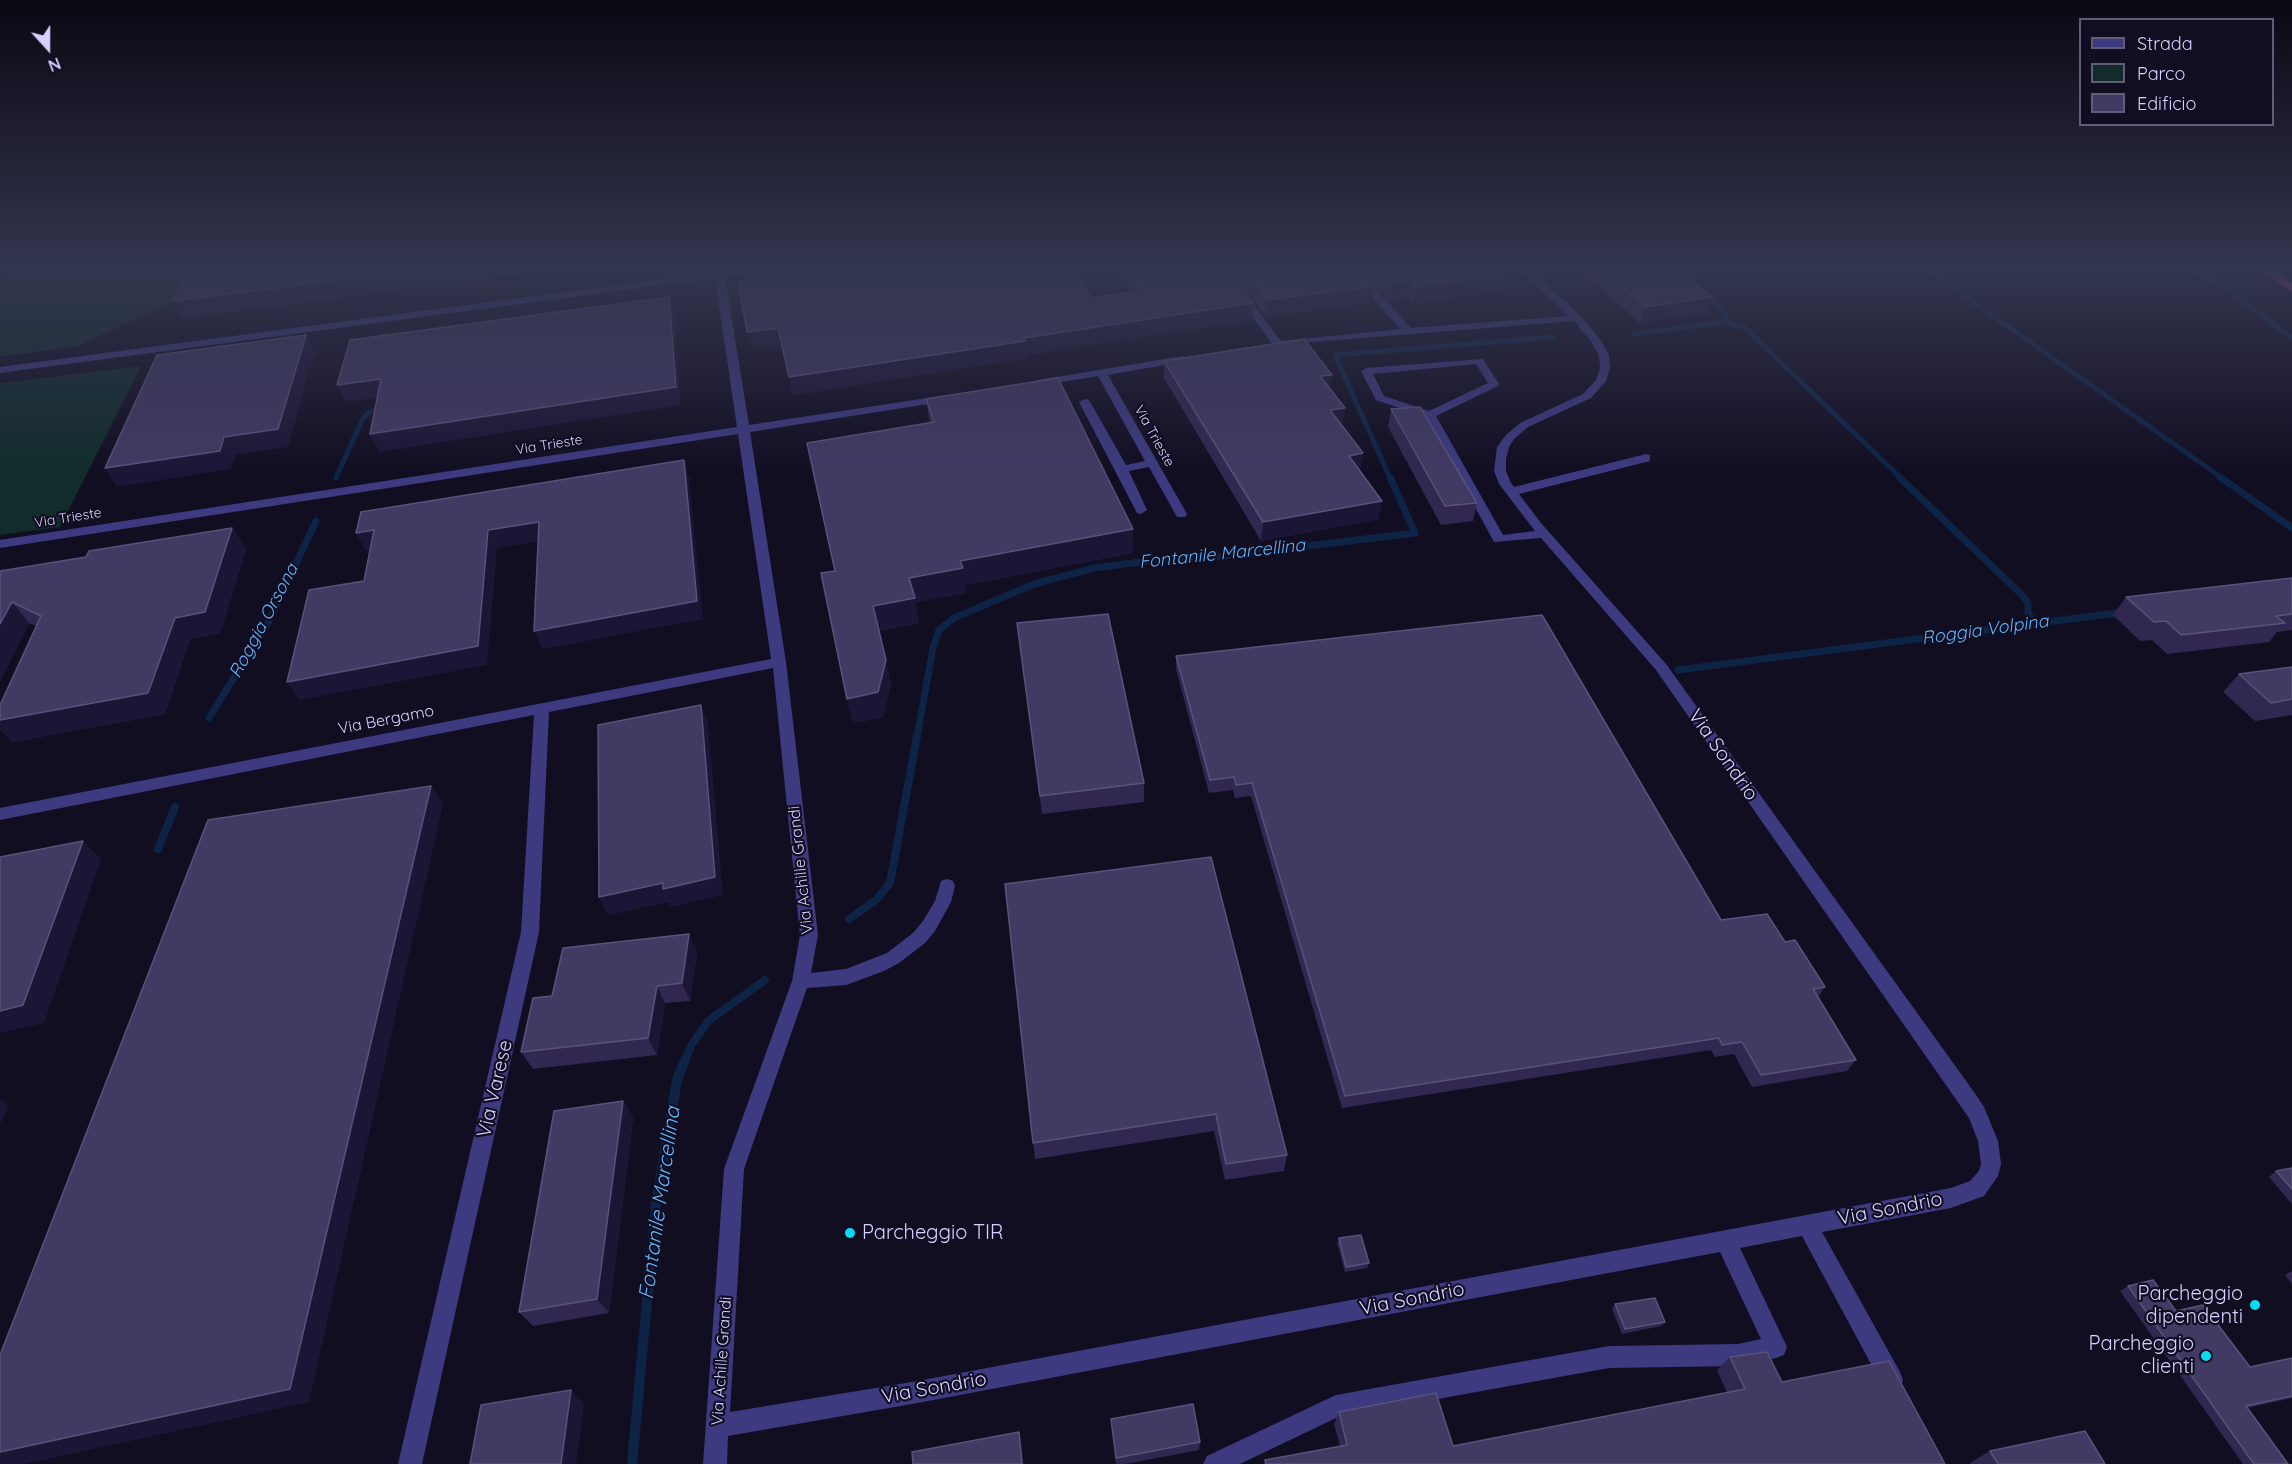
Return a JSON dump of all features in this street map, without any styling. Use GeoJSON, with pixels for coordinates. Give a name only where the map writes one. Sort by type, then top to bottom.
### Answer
{"type":"FeatureCollection","features":[{"type":"Feature","properties":{"kind":"street"},"geometry":{"type":"LineString","coordinates":[[0,370],[240,337]]}},
{"type":"Feature","properties":{"kind":"street","name":"Via Achille Grandi"},"geometry":{"type":"LineString","coordinates":[[715,1464],[734,1169],[801,981],[809,934],[778,662],[729,337]]}},
{"type":"Feature","properties":{"kind":"street"},"geometry":{"type":"LineString","coordinates":[[1267,337],[1272,345],[1331,337]]}},
{"type":"Feature","properties":{"kind":"street","name":"Via Sondrio"},"geometry":{"type":"LineString","coordinates":[[717,1426],[912,1393],[1951,1198],[1977,1189],[1988,1176],[1991,1154],[1983,1127],[1967,1098],[1661,667],[1545,534],[1510,492],[1501,476],[1499,463],[1503,447],[1510,437],[1529,423],[1582,400],[1595,389],[1603,377],[1605,364],[1602,351],[1592,337]]}},
{"type":"Feature","properties":{"kind":"street"},"geometry":{"type":"LineString","coordinates":[[1021,386],[1196,357]]}},
{"type":"Feature","properties":{"kind":"street"},"geometry":{"type":"LineString","coordinates":[[1430,415],[1494,384],[1479,361],[1366,371],[1380,398],[1430,415],[1499,539],[1545,534]]}},
{"type":"Feature","properties":{"kind":"street","name":"Via Trieste"},"geometry":{"type":"LineString","coordinates":[[1102,373],[1181,514]]}},
{"type":"Feature","properties":{"kind":"street","name":"Via Trieste"},"geometry":{"type":"LineString","coordinates":[[0,544],[963,395]]}},
{"type":"Feature","properties":{"kind":"street"},"geometry":{"type":"LineString","coordinates":[[1085,402],[1142,510]]}},
{"type":"Feature","properties":{"kind":"street"},"geometry":{"type":"LineString","coordinates":[[1510,492],[1646,458]]}},
{"type":"Feature","properties":{"kind":"street"},"geometry":{"type":"LineString","coordinates":[[1122,470],[1152,463]]}},
{"type":"Feature","properties":{"kind":"street","name":"Via Bergamo"},"geometry":{"type":"LineString","coordinates":[[0,814],[778,662]]}},
{"type":"Feature","properties":{"kind":"street","name":"Via Varese"},"geometry":{"type":"LineString","coordinates":[[410,1464],[530,932],[542,708]]}},
{"type":"Feature","properties":{"kind":"street"},"geometry":{"type":"LineString","coordinates":[[801,981],[829,981],[846,977],[878,966],[893,957],[913,943],[929,926],[943,902],[947,886]]}},
{"type":"Feature","properties":{"kind":"street"},"geometry":{"type":"LineString","coordinates":[[1808,1225],[1900,1394]]}},
{"type":"Feature","properties":{"kind":"street"},"geometry":{"type":"LineString","coordinates":[[1215,1464],[1336,1406],[1609,1357],[1737,1355],[1776,1347],[1725,1240]]}},
{"type":"Feature","properties":{"kind":"green space"},"geometry":{"type":"Polygon","coordinates":[[[0,337],[97,337],[78,346],[0,357],[0,337]]]}},
{"type":"Feature","properties":{"kind":"green space"},"geometry":{"type":"Polygon","coordinates":[[[141,366],[60,527],[0,535],[0,383],[141,366]]]}},
{"type":"Feature","properties":{"kind":"building"},"geometry":{"type":"Polygon","coordinates":[[[289,337],[305,337],[278,429],[224,437],[220,451],[105,468],[157,355],[289,337]]]}},
{"type":"Feature","properties":{"kind":"building"},"geometry":{"type":"Polygon","coordinates":[[[370,337],[672,337],[676,387],[370,434],[381,379],[337,385],[350,340],[370,337]]]}},
{"type":"Feature","properties":{"kind":"building"},"geometry":{"type":"Polygon","coordinates":[[[780,337],[1028,337],[1024,338],[1025,341],[789,377],[780,337]]]}},
{"type":"Feature","properties":{"kind":"building"},"geometry":{"type":"Polygon","coordinates":[[[1304,339],[1332,375],[1320,376],[1345,408],[1330,410],[1363,453],[1349,456],[1382,501],[1263,522],[1164,361],[1304,339]]]}},
{"type":"Feature","properties":{"kind":"building"},"geometry":{"type":"Polygon","coordinates":[[[1058,378],[1133,529],[960,561],[963,568],[909,578],[915,598],[873,606],[886,660],[878,692],[847,699],[821,573],[835,571],[807,443],[934,422],[926,399],[1058,378]]]}},
{"type":"Feature","properties":{"kind":"building"},"geometry":{"type":"Polygon","coordinates":[[[1420,407],[1477,503],[1445,506],[1391,409],[1420,407]]]}},
{"type":"Feature","properties":{"kind":"building"},"geometry":{"type":"Polygon","coordinates":[[[684,460],[697,601],[534,631],[539,522],[488,530],[478,646],[287,682],[309,590],[364,581],[374,530],[356,533],[361,512],[684,460]]]}},
{"type":"Feature","properties":{"kind":"building"},"geometry":{"type":"Polygon","coordinates":[[[232,528],[205,612],[175,618],[148,693],[0,720],[0,705],[41,616],[12,602],[0,624],[0,571],[86,557],[89,551],[232,528]]]}},
{"type":"Feature","properties":{"kind":"building"},"geometry":{"type":"Polygon","coordinates":[[[2292,578],[2292,614],[2276,616],[2285,623],[2181,635],[2166,621],[2154,622],[2126,597],[2292,578]]]}},
{"type":"Feature","properties":{"kind":"building"},"geometry":{"type":"Polygon","coordinates":[[[1108,614],[1144,783],[1040,796],[1017,623],[1108,614]]]}},
{"type":"Feature","properties":{"kind":"building"},"geometry":{"type":"Polygon","coordinates":[[[1542,615],[1721,920],[1767,914],[1785,942],[1795,940],[1825,987],[1813,989],[1856,1060],[1761,1075],[1742,1042],[1722,1045],[1719,1038],[1345,1096],[1252,783],[1236,785],[1234,777],[1210,780],[1176,656],[1542,615]]]}},
{"type":"Feature","properties":{"kind":"building"},"geometry":{"type":"Polygon","coordinates":[[[2292,667],[2292,699],[2271,703],[2239,674],[2292,667]]]}},
{"type":"Feature","properties":{"kind":"building"},"geometry":{"type":"Polygon","coordinates":[[[701,705],[715,877],[663,889],[663,883],[599,897],[598,725],[701,705]]]}},
{"type":"Feature","properties":{"kind":"building"},"geometry":{"type":"Polygon","coordinates":[[[431,786],[290,1389],[0,1452],[0,1355],[208,820],[431,786]]]}},
{"type":"Feature","properties":{"kind":"building"},"geometry":{"type":"Polygon","coordinates":[[[83,841],[23,1005],[0,1011],[0,857],[83,841]]]}},
{"type":"Feature","properties":{"kind":"building"},"geometry":{"type":"Polygon","coordinates":[[[1211,857],[1287,1155],[1226,1164],[1216,1114],[1033,1143],[1005,884],[1211,857]]]}},
{"type":"Feature","properties":{"kind":"building"},"geometry":{"type":"Polygon","coordinates":[[[689,934],[682,983],[657,986],[648,1038],[521,1052],[533,998],[552,996],[563,948],[689,934]]]}},
{"type":"Feature","properties":{"kind":"building"},"geometry":{"type":"Polygon","coordinates":[[[623,1101],[597,1299],[519,1312],[554,1111],[623,1101]]]}},
{"type":"Feature","properties":{"kind":"building"},"geometry":{"type":"Polygon","coordinates":[[[2292,1168],[2292,1189],[2276,1171],[2292,1168]]]}},
{"type":"Feature","properties":{"kind":"building"},"geometry":{"type":"Polygon","coordinates":[[[1361,1235],[1369,1263],[1346,1267],[1339,1238],[1361,1235]]]}},
{"type":"Feature","properties":{"kind":"building"},"geometry":{"type":"Polygon","coordinates":[[[2153,1280],[2176,1311],[2203,1305],[2250,1367],[2292,1358],[2292,1396],[2246,1406],[2288,1464],[2254,1464],[2128,1286],[2153,1280]]]}},
{"type":"Feature","properties":{"kind":"building"},"geometry":{"type":"Polygon","coordinates":[[[1655,1298],[1665,1322],[1625,1329],[1615,1304],[1655,1298]]]}},
{"type":"Feature","properties":{"kind":"building"},"geometry":{"type":"Polygon","coordinates":[[[1767,1352],[1782,1382],[1889,1361],[1945,1464],[1266,1464],[1265,1460],[1347,1445],[1339,1412],[1436,1393],[1453,1446],[1745,1389],[1730,1357],[1767,1352]]]}},
{"type":"Feature","properties":{"kind":"building"},"geometry":{"type":"Polygon","coordinates":[[[571,1390],[561,1464],[470,1464],[481,1405],[571,1390]]]}},
{"type":"Feature","properties":{"kind":"building"},"geometry":{"type":"Polygon","coordinates":[[[1193,1404],[1200,1442],[1116,1458],[1111,1419],[1193,1404]]]}},
{"type":"Feature","properties":{"kind":"building"},"geometry":{"type":"Polygon","coordinates":[[[2085,1431],[2105,1464],[1998,1464],[1990,1451],[2085,1431]]]}},
{"type":"Feature","properties":{"kind":"building"},"geometry":{"type":"Polygon","coordinates":[[[1019,1432],[1022,1464],[913,1464],[912,1452],[1019,1432]]]}},
{"type":"Feature","properties":{"kind":"waterway","name":"Fontanile Marcellina"},"geometry":{"type":"LineString","coordinates":[[1390,478],[1335,355],[1549,337]]}},
{"type":"Feature","properties":{"kind":"waterway"},"geometry":{"type":"LineString","coordinates":[[1755,337],[1901,478]]}},
{"type":"Feature","properties":{"kind":"waterway"},"geometry":{"type":"LineString","coordinates":[[2023,337],[2222,478]]}},
{"type":"Feature","properties":{"kind":"waterway","name":"Roggia Orsona"},"geometry":{"type":"LineString","coordinates":[[336,478],[363,418],[370,412],[384,409]]}},
{"type":"Feature","properties":{"kind":"waterway","name":"Fontanile Marcellina"},"geometry":{"type":"LineString","coordinates":[[917,737],[933,648],[939,630],[954,618],[1034,584],[1094,568],[1179,557],[1216,557],[1415,533],[1390,477]]}},
{"type":"Feature","properties":{"kind":"waterway"},"geometry":{"type":"LineString","coordinates":[[1899,477],[2022,595],[2028,603],[2028,613],[2034,624]]}},
{"type":"Feature","properties":{"kind":"waterway"},"geometry":{"type":"LineString","coordinates":[[2220,477],[2292,528]]}},
{"type":"Feature","properties":{"kind":"waterway","name":"Roggia Orsona"},"geometry":{"type":"LineString","coordinates":[[209,718],[268,623],[316,521]]}},
{"type":"Feature","properties":{"kind":"waterway","name":"Roggia Volpina"},"geometry":{"type":"LineString","coordinates":[[2034,624],[2124,612]]}},
{"type":"Feature","properties":{"kind":"waterway","name":"Roggia Volpina"},"geometry":{"type":"LineString","coordinates":[[1678,670],[2034,624]]}},
{"type":"Feature","properties":{"kind":"waterway","name":"Fontanile Marcellina"},"geometry":{"type":"LineString","coordinates":[[849,919],[876,900],[890,883],[917,736]]}},
{"type":"Feature","properties":{"kind":"waterway","name":"Roggia Orsona"},"geometry":{"type":"LineString","coordinates":[[158,849],[175,807]]}},
{"type":"Feature","properties":{"kind":"waterway","name":"Fontanile Marcellina"},"geometry":{"type":"LineString","coordinates":[[685,1061],[691,1046],[708,1021],[765,980]]}},
{"type":"Feature","properties":{"kind":"waterway","name":"Fontanile Marcellina"},"geometry":{"type":"LineString","coordinates":[[632,1464],[656,1204],[677,1080],[685,1060]]}},
{"type":"Feature","properties":{"kind":"place","name":"Parcheggio TIR"},"geometry":{"type":"Point","coordinates":[850,1233]}},
{"type":"Feature","properties":{"kind":"place","name":"Parcheggio dipendenti"},"geometry":{"type":"Point","coordinates":[2255,1305]}},
{"type":"Feature","properties":{"kind":"place","name":"Parcheggio clienti"},"geometry":{"type":"Point","coordinates":[2206,1356]}}]}
